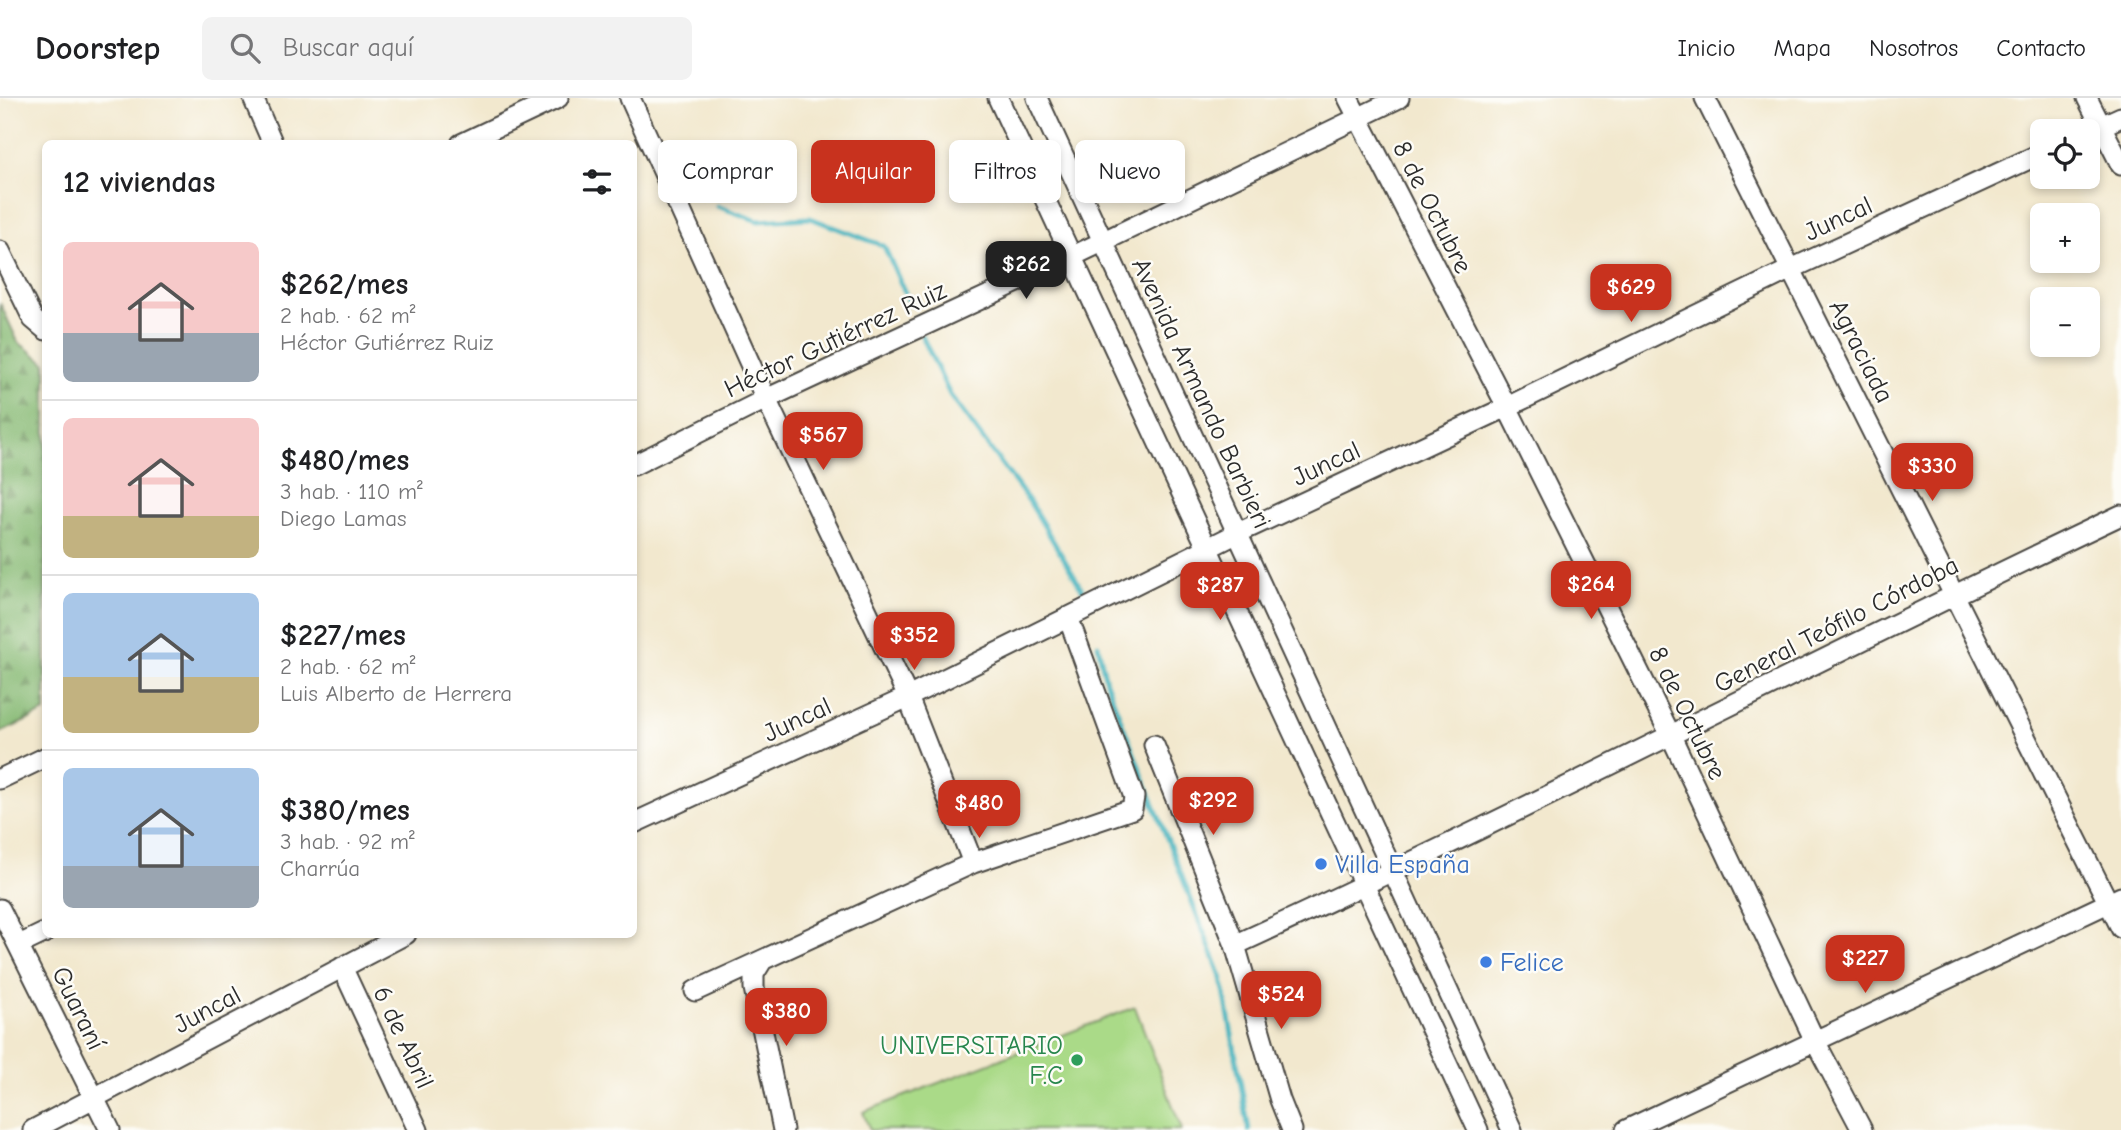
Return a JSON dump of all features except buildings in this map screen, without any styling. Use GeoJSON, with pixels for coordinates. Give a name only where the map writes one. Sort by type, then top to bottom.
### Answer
{"type":"FeatureCollection","features":[{"type":"Feature","properties":{"kind":"street"},"geometry":{"type":"LineString","coordinates":[[253,98],[271,140]]}},
{"type":"Feature","properties":{"kind":"street"},"geometry":{"type":"LineString","coordinates":[[469,140],[558,98]]}},
{"type":"Feature","properties":{"kind":"street"},"geometry":{"type":"LineString","coordinates":[[630,98],[766,399],[908,697],[973,863]]}},
{"type":"Feature","properties":{"kind":"street"},"geometry":{"type":"LineString","coordinates":[[999,98],[1478,1130]]}},
{"type":"Feature","properties":{"kind":"street","name":"Avenida Armando Barbieri"},"geometry":{"type":"LineString","coordinates":[[1037,98],[1512,1130]]}},
{"type":"Feature","properties":{"kind":"street","name":"8 de Octubre"},"geometry":{"type":"LineString","coordinates":[[1348,98],[1507,407],[1671,736],[1815,1041],[1861,1130]]}},
{"type":"Feature","properties":{"kind":"street","name":"Héctor Gutiérrez Ruiz"},"geometry":{"type":"LineString","coordinates":[[637,464],[766,399],[1071,257],[1399,98]]}},
{"type":"Feature","properties":{"kind":"street","name":"Agraciada"},"geometry":{"type":"LineString","coordinates":[[1705,98],[1954,593],[2115,900],[2121,928]]}},
{"type":"Feature","properties":{"kind":"street"},"geometry":{"type":"LineString","coordinates":[[2087,98],[2092,119]]}},
{"type":"Feature","properties":{"kind":"street"},"geometry":{"type":"LineString","coordinates":[[2100,127],[2121,117]]}},
{"type":"Feature","properties":{"kind":"street"},"geometry":{"type":"LineString","coordinates":[[2100,136],[2121,165]]}},
{"type":"Feature","properties":{"kind":"street","name":"Juncal"},"geometry":{"type":"LineString","coordinates":[[637,822],[908,697],[1238,533],[1507,407],[1791,269],[2030,159]]}},
{"type":"Feature","properties":{"kind":"street"},"geometry":{"type":"LineString","coordinates":[[0,251],[33,319],[42,327]]}},
{"type":"Feature","properties":{"kind":"street","name":"General Teófilo Córdoba"},"geometry":{"type":"LineString","coordinates":[[1235,945],[1364,886],[1671,736],[1954,593],[2121,514]]}},
{"type":"Feature","properties":{"kind":"street"},"geometry":{"type":"LineString","coordinates":[[695,991],[973,863],[1132,809],[1134,797],[1068,617]]}},
{"type":"Feature","properties":{"kind":"street"},"geometry":{"type":"LineString","coordinates":[[1154,745],[1235,945],[1280,1100],[1292,1130]]}},
{"type":"Feature","properties":{"kind":"street"},"geometry":{"type":"LineString","coordinates":[[0,779],[42,759]]}},
{"type":"Feature","properties":{"kind":"street"},"geometry":{"type":"LineString","coordinates":[[1626,1130],[2115,900]]}},
{"type":"Feature","properties":{"kind":"street","name":"Guaraní"},"geometry":{"type":"LineString","coordinates":[[0,909],[110,1130]]}},
{"type":"Feature","properties":{"kind":"street"},"geometry":{"type":"LineString","coordinates":[[19,945],[42,934]]}},
{"type":"Feature","properties":{"kind":"street","name":"Juncal"},"geometry":{"type":"LineString","coordinates":[[33,1130],[398,938]]}},
{"type":"Feature","properties":{"kind":"street"},"geometry":{"type":"LineString","coordinates":[[762,961],[754,974],[754,988],[783,1130]]}},
{"type":"Feature","properties":{"kind":"street","name":"6 de Abril"},"geometry":{"type":"LineString","coordinates":[[342,967],[418,1130]]}},
{"type":"Feature","properties":{"kind":"green space"},"geometry":{"type":"Polygon","coordinates":[[[0,303],[18,342],[42,360],[42,713],[0,733],[0,303]]]}},
{"type":"Feature","properties":{"kind":"green space","name":"UNIVERSITARIO F.C"},"geometry":{"type":"Polygon","coordinates":[[[1135,1007],[1182,1130],[870,1130],[863,1112],[1135,1007]]]}},
{"type":"Feature","properties":{"kind":"waterway"},"geometry":{"type":"LineString","coordinates":[[717,206],[758,221],[810,218],[884,246],[910,304]]}},
{"type":"Feature","properties":{"kind":"waterway"},"geometry":{"type":"LineString","coordinates":[[922,336],[950,395],[1029,501],[1085,594]]}},
{"type":"Feature","properties":{"kind":"waterway"},"geometry":{"type":"LineString","coordinates":[[1098,645],[1106,682],[1222,979],[1249,1130]]}},
{"type":"Feature","properties":{"kind":"place","name":"Villa España"},"geometry":{"type":"Point","coordinates":[1321,864]}},
{"type":"Feature","properties":{"kind":"place","name":"Felice"},"geometry":{"type":"Point","coordinates":[1486,962]}},
{"type":"Feature","properties":{"kind":"place","name":"UNIVERSITARIO F.C"},"geometry":{"type":"Point","coordinates":[1077,1060]}}]}
